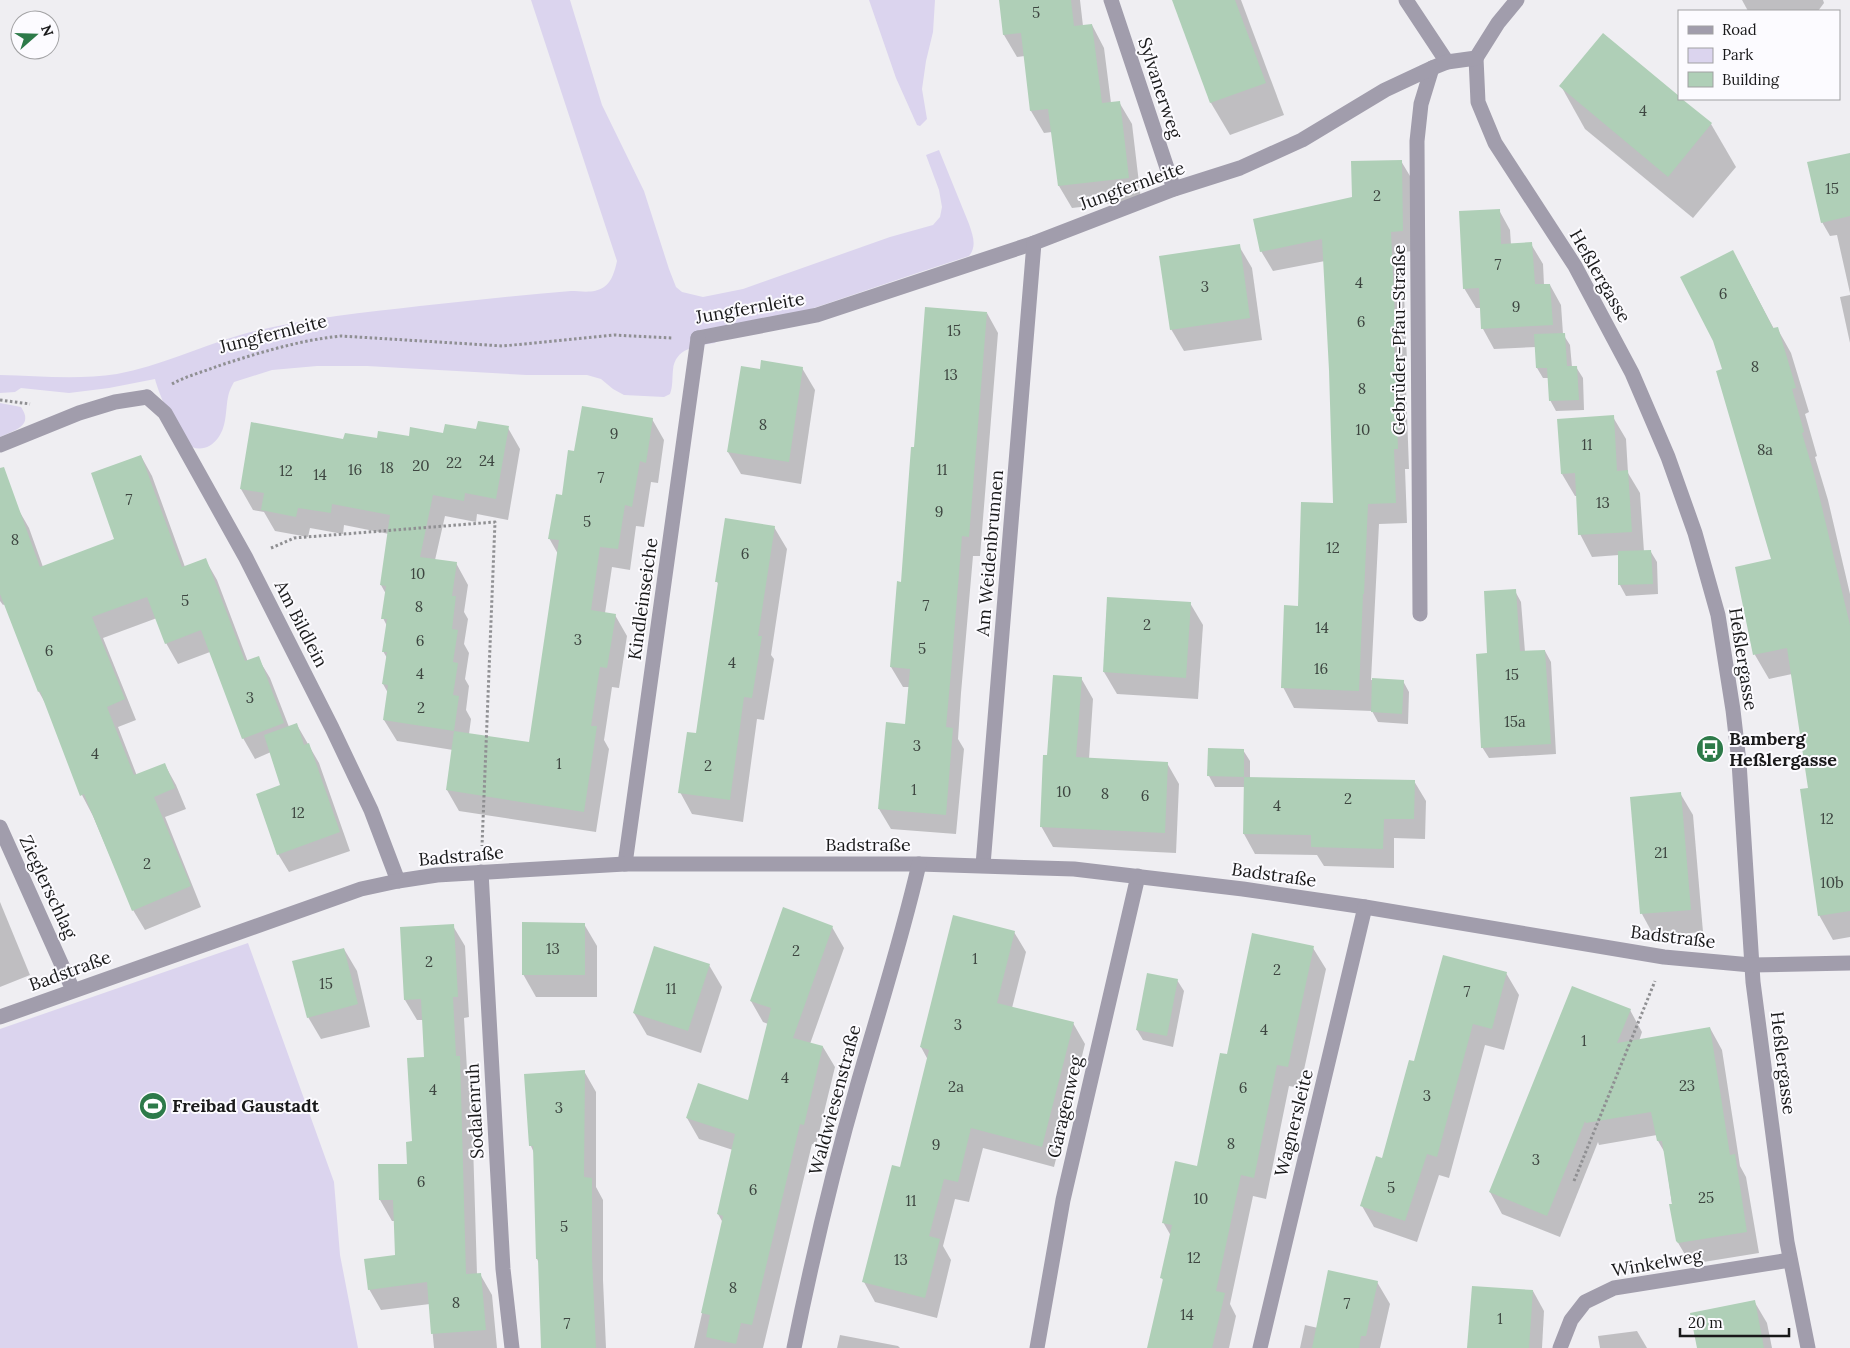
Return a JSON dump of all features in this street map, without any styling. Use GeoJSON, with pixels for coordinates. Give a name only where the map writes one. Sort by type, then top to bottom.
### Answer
{"type":"FeatureCollection","features":[{"type":"Feature","properties":{"kind":"street","name":"Sylvanerweg"},"geometry":{"type":"LineString","coordinates":[[1111,0],[1174,189]]}},
{"type":"Feature","properties":{"kind":"street"},"geometry":{"type":"LineString","coordinates":[[1406,0],[1447,62]]}},
{"type":"Feature","properties":{"kind":"street"},"geometry":{"type":"LineString","coordinates":[[1476,58],[1498,23],[1517,0]]}},
{"type":"Feature","properties":{"kind":"street","name":"Jungfernleite"},"geometry":{"type":"LineString","coordinates":[[698,338],[817,315],[1034,243],[1174,189],[1240,168],[1302,140],[1385,90],[1432,68],[1447,62],[1476,58]]}},
{"type":"Feature","properties":{"kind":"street","name":"Heßlergasse"},"geometry":{"type":"LineString","coordinates":[[1476,58],[1478,102],[1495,143],[1575,266],[1632,373],[1668,456],[1695,533],[1718,614],[1739,762],[1752,964],[1790,1260],[1808,1348]]}},
{"type":"Feature","properties":{"kind":"street","name":"Gebrüder-Pfau-Straße"},"geometry":{"type":"LineString","coordinates":[[1420,614],[1417,141],[1422,104],[1432,68]]}},
{"type":"Feature","properties":{"kind":"street","name":"Am Weidenbrunnen"},"geometry":{"type":"LineString","coordinates":[[983,866],[1034,243]]}},
{"type":"Feature","properties":{"kind":"street","name":"Kindleinseiche"},"geometry":{"type":"LineString","coordinates":[[625,864],[698,338]]}},
{"type":"Feature","properties":{"kind":"street"},"geometry":{"type":"LineString","coordinates":[[0,446],[79,413],[115,402],[147,398]]}},
{"type":"Feature","properties":{"kind":"street","name":"Am Bildlein"},"geometry":{"type":"LineString","coordinates":[[147,398],[165,414],[246,558],[371,810],[398,881]]}},
{"type":"Feature","properties":{"kind":"street","name":"Zieglerschlag"},"geometry":{"type":"LineString","coordinates":[[0,827],[73,990]]}},
{"type":"Feature","properties":{"kind":"street","name":"Badstraße"},"geometry":{"type":"LineString","coordinates":[[0,1017],[361,889],[437,875],[625,864],[919,864],[1074,869],[1365,907],[1664,957],[1752,964],[1850,963]]}},
{"type":"Feature","properties":{"kind":"street","name":"Waldwiesenstraße"},"geometry":{"type":"LineString","coordinates":[[794,1348],[805,1294],[857,1085],[909,909],[919,864]]}},
{"type":"Feature","properties":{"kind":"street","name":"Sodalenruh"},"geometry":{"type":"LineString","coordinates":[[481,872],[503,1269],[512,1348]]}},
{"type":"Feature","properties":{"kind":"street","name":"Garagenweg"},"geometry":{"type":"LineString","coordinates":[[1037,1348],[1063,1200],[1138,876]]}},
{"type":"Feature","properties":{"kind":"street","name":"Wagnersleite"},"geometry":{"type":"LineString","coordinates":[[1260,1348],[1365,907]]}},
{"type":"Feature","properties":{"kind":"street","name":"Winkelweg"},"geometry":{"type":"LineString","coordinates":[[1560,1348],[1571,1320],[1585,1302],[1614,1288],[1790,1260]]}},
{"type":"Feature","properties":{"kind":"path","name":"Jungfernleite"},"geometry":{"type":"LineString","coordinates":[[147,398],[181,378],[242,358],[318,338],[341,336],[503,346],[614,335],[698,338]]}},
{"type":"Feature","properties":{"kind":"path"},"geometry":{"type":"LineString","coordinates":[[246,558],[294,538],[495,522],[481,872]]}},
{"type":"Feature","properties":{"kind":"path"},"geometry":{"type":"LineString","coordinates":[[1574,1181],[1664,957]]}},
{"type":"Feature","properties":{"kind":"green space"},"geometry":{"type":"Polygon","coordinates":[[[531,0],[570,0],[602,105],[644,191],[669,269],[676,287],[682,292],[703,297],[743,289],[890,237],[933,225],[940,217],[942,207],[939,190],[926,155],[939,150],[974,241],[969,256],[717,340],[715,343],[688,349],[678,357],[675,363],[671,391],[670,394],[664,397],[624,395],[601,379],[587,375],[526,375],[367,366],[317,366],[272,370],[234,382],[229,393],[225,421],[218,438],[207,447],[194,448],[181,438],[177,431],[163,403],[155,379],[69,393],[21,388],[15,392],[0,393],[0,375],[73,377],[117,374],[133,371],[262,329],[375,311],[514,296],[592,291],[607,285],[617,261],[531,0]]]}},
{"type":"Feature","properties":{"kind":"green space"},"geometry":{"type":"Polygon","coordinates":[[[869,0],[935,0],[933,32],[922,89],[927,119],[920,126],[917,125],[896,78],[869,0]]]}},
{"type":"Feature","properties":{"kind":"green space"},"geometry":{"type":"Polygon","coordinates":[[[0,403],[21,407],[25,419],[24,423],[17,429],[0,437],[0,403]]]}},
{"type":"Feature","properties":{"kind":"green space","name":"Freibad Gaustadt"},"geometry":{"type":"Polygon","coordinates":[[[248,943],[334,1182],[340,1255],[358,1348],[0,1348],[0,1029],[248,943]]]}},
{"type":"Feature","properties":{"kind":"building"},"geometry":{"type":"Polygon","coordinates":[[[999,0],[1071,0],[1074,26],[1092,24],[1102,103],[1120,101],[1129,178],[1058,186],[1048,109],[1030,111],[1021,33],[1003,35],[999,0]]]}},
{"type":"Feature","properties":{"kind":"building"},"geometry":{"type":"Polygon","coordinates":[[[1172,0],[1235,0],[1266,83],[1210,103],[1172,0]]]}},
{"type":"Feature","properties":{"kind":"building"},"geometry":{"type":"Polygon","coordinates":[[[1603,33],[1678,95],[1678,100],[1683,100],[1712,123],[1668,177],[1559,86],[1603,33]]]}},
{"type":"Feature","properties":{"kind":"building"},"geometry":{"type":"Polygon","coordinates":[[[1850,153],[1850,216],[1821,223],[1807,162],[1850,153]]]}},
{"type":"Feature","properties":{"kind":"building"},"geometry":{"type":"Polygon","coordinates":[[[1402,160],[1403,231],[1391,232],[1396,339],[1394,340],[1398,449],[1394,449],[1396,503],[1368,504],[1359,691],[1281,688],[1284,605],[1298,606],[1301,502],[1333,503],[1329,370],[1322,239],[1260,252],[1253,219],[1352,197],[1351,161],[1402,160]]]}},
{"type":"Feature","properties":{"kind":"building"},"geometry":{"type":"Polygon","coordinates":[[[1500,209],[1501,244],[1532,242],[1535,284],[1550,284],[1553,325],[1481,329],[1479,288],[1463,289],[1459,211],[1500,209]]]}},
{"type":"Feature","properties":{"kind":"building"},"geometry":{"type":"Polygon","coordinates":[[[1240,244],[1250,318],[1170,330],[1159,256],[1240,244]]]}},
{"type":"Feature","properties":{"kind":"building"},"geometry":{"type":"Polygon","coordinates":[[[1733,250],[1773,328],[1778,327],[1796,388],[1792,389],[1804,432],[1802,433],[1814,474],[1850,625],[1850,911],[1818,916],[1800,789],[1808,788],[1787,648],[1753,655],[1735,567],[1771,559],[1716,371],[1722,369],[1713,341],[1680,277],[1733,250]]]}},
{"type":"Feature","properties":{"kind":"building"},"geometry":{"type":"Polygon","coordinates":[[[925,307],[987,312],[969,537],[962,536],[946,727],[953,728],[946,815],[878,809],[886,722],[905,724],[910,669],[890,667],[897,581],[901,582],[911,447],[914,447],[925,307]]]}},
{"type":"Feature","properties":{"kind":"building"},"geometry":{"type":"Polygon","coordinates":[[[1565,333],[1567,366],[1577,366],[1579,400],[1549,401],[1547,368],[1536,368],[1534,334],[1565,333]]]}},
{"type":"Feature","properties":{"kind":"building"},"geometry":{"type":"Polygon","coordinates":[[[761,360],[803,367],[789,462],[727,452],[741,366],[760,369],[761,360]]]}},
{"type":"Feature","properties":{"kind":"building"},"geometry":{"type":"Polygon","coordinates":[[[582,406],[653,418],[646,463],[640,461],[632,507],[625,505],[618,549],[600,547],[591,610],[616,614],[607,668],[600,667],[591,726],[597,726],[584,812],[446,790],[454,731],[529,742],[559,540],[548,539],[556,494],[562,495],[568,450],[574,451],[582,406]]]}},
{"type":"Feature","properties":{"kind":"building"},"geometry":{"type":"Polygon","coordinates":[[[1614,415],[1617,471],[1628,470],[1632,532],[1578,535],[1575,473],[1561,474],[1557,419],[1614,415]]]}},
{"type":"Feature","properties":{"kind":"building"},"geometry":{"type":"Polygon","coordinates":[[[478,421],[509,426],[496,499],[465,493],[464,501],[433,495],[420,557],[457,562],[452,596],[456,596],[452,629],[458,630],[453,662],[458,663],[453,695],[459,696],[454,731],[383,720],[388,685],[382,684],[387,652],[382,652],[387,619],[381,619],[386,586],[380,585],[390,515],[332,504],[331,513],[298,508],[296,517],[261,510],[264,493],[240,489],[251,422],[343,439],[345,433],[377,438],[378,431],[409,436],[410,427],[443,433],[445,424],[476,429],[478,421]]]}},
{"type":"Feature","properties":{"kind":"building"},"geometry":{"type":"Polygon","coordinates":[[[141,455],[182,567],[206,558],[245,661],[259,656],[284,723],[242,739],[201,630],[165,644],[147,597],[92,617],[125,699],[107,707],[134,775],[165,763],[175,788],[154,797],[191,886],[132,911],[84,794],[80,796],[0,594],[0,468],[4,467],[40,567],[114,539],[91,473],[141,455]]]}},
{"type":"Feature","properties":{"kind":"building"},"geometry":{"type":"Polygon","coordinates":[[[725,518],[775,526],[758,636],[762,636],[752,698],[744,697],[730,800],[678,793],[687,732],[696,733],[718,582],[715,582],[725,518]]]}},
{"type":"Feature","properties":{"kind":"building"},"geometry":{"type":"Polygon","coordinates":[[[1651,550],[1653,584],[1618,585],[1618,551],[1651,550]]]}},
{"type":"Feature","properties":{"kind":"building"},"geometry":{"type":"Polygon","coordinates":[[[1516,589],[1520,651],[1545,650],[1551,744],[1481,748],[1476,654],[1487,653],[1484,591],[1516,589]]]}},
{"type":"Feature","properties":{"kind":"building"},"geometry":{"type":"Polygon","coordinates":[[[1107,597],[1191,602],[1186,678],[1103,672],[1107,597]]]}},
{"type":"Feature","properties":{"kind":"building"},"geometry":{"type":"Polygon","coordinates":[[[1053,675],[1082,677],[1076,757],[1168,762],[1165,833],[1040,827],[1043,755],[1047,755],[1053,675]]]}},
{"type":"Feature","properties":{"kind":"building"},"geometry":{"type":"Polygon","coordinates":[[[1372,678],[1404,680],[1402,714],[1371,712],[1372,678]]]}},
{"type":"Feature","properties":{"kind":"building"},"geometry":{"type":"Polygon","coordinates":[[[297,723],[304,745],[309,743],[340,832],[277,855],[256,794],[280,785],[264,735],[297,723]]]}},
{"type":"Feature","properties":{"kind":"building"},"geometry":{"type":"Polygon","coordinates":[[[1208,748],[1244,749],[1244,777],[1207,776],[1208,748]]]}},
{"type":"Feature","properties":{"kind":"building"},"geometry":{"type":"Polygon","coordinates":[[[1244,777],[1415,780],[1414,819],[1384,819],[1383,849],[1311,847],[1311,835],[1243,834],[1244,777]]]}},
{"type":"Feature","properties":{"kind":"building"},"geometry":{"type":"Polygon","coordinates":[[[1681,792],[1691,910],[1640,914],[1630,797],[1681,792]]]}},
{"type":"Feature","properties":{"kind":"building"},"geometry":{"type":"Polygon","coordinates":[[[783,907],[833,926],[793,1038],[823,1046],[804,1125],[800,1124],[752,1325],[741,1323],[736,1344],[706,1337],[710,1315],[701,1313],[723,1216],[717,1214],[735,1134],[686,1118],[698,1083],[748,1100],[771,1008],[750,1001],[783,907]]]}},
{"type":"Feature","properties":{"kind":"building"},"geometry":{"type":"Polygon","coordinates":[[[953,915],[1015,931],[997,1003],[1074,1022],[1042,1147],[971,1128],[958,1182],[944,1179],[929,1236],[940,1239],[925,1298],[862,1282],[892,1165],[900,1167],[929,1050],[920,1047],[953,915]]]}},
{"type":"Feature","properties":{"kind":"building"},"geometry":{"type":"Polygon","coordinates":[[[522,922],[585,923],[585,975],[522,975],[522,922]]]}},
{"type":"Feature","properties":{"kind":"building"},"geometry":{"type":"Polygon","coordinates":[[[454,924],[458,997],[453,997],[456,1056],[460,1056],[466,1274],[481,1273],[486,1330],[431,1334],[427,1282],[368,1290],[364,1259],[395,1255],[393,1200],[379,1200],[378,1164],[407,1164],[406,1142],[412,1141],[407,1058],[424,1057],[421,999],[404,1000],[400,927],[454,924]]]}},
{"type":"Feature","properties":{"kind":"building"},"geometry":{"type":"Polygon","coordinates":[[[1252,933],[1314,946],[1288,1067],[1277,1065],[1254,1178],[1241,1175],[1216,1291],[1225,1293],[1212,1348],[1147,1348],[1163,1279],[1160,1278],[1172,1225],[1162,1223],[1175,1161],[1197,1166],[1220,1053],[1227,1054],[1252,933]]]}},
{"type":"Feature","properties":{"kind":"building"},"geometry":{"type":"Polygon","coordinates":[[[654,946],[710,964],[688,1031],[633,1013],[654,946]]]}},
{"type":"Feature","properties":{"kind":"building"},"geometry":{"type":"Polygon","coordinates":[[[344,948],[358,1004],[307,1018],[292,961],[344,948]]]}},
{"type":"Feature","properties":{"kind":"building"},"geometry":{"type":"Polygon","coordinates":[[[1443,955],[1507,972],[1492,1029],[1473,1024],[1437,1157],[1427,1154],[1405,1221],[1360,1206],[1376,1156],[1382,1158],[1409,1060],[1414,1061],[1443,955]]]}},
{"type":"Feature","properties":{"kind":"building"},"geometry":{"type":"Polygon","coordinates":[[[1147,973],[1178,979],[1167,1036],[1136,1030],[1147,973]]]}},
{"type":"Feature","properties":{"kind":"building"},"geometry":{"type":"Polygon","coordinates":[[[1572,986],[1631,1009],[1617,1043],[1710,1027],[1730,1155],[1735,1154],[1747,1232],[1678,1243],[1676,1241],[1669,1204],[1672,1204],[1662,1141],[1657,1141],[1651,1112],[1586,1123],[1585,1121],[1547,1216],[1489,1192],[1572,986]]]}},
{"type":"Feature","properties":{"kind":"building"},"geometry":{"type":"Polygon","coordinates":[[[585,1070],[584,1177],[592,1178],[592,1258],[596,1348],[541,1348],[533,1146],[529,1146],[524,1074],[585,1070]]]}},
{"type":"Feature","properties":{"kind":"building"},"geometry":{"type":"Polygon","coordinates":[[[1328,1270],[1378,1281],[1366,1336],[1361,1336],[1359,1348],[1312,1348],[1328,1270]]]}},
{"type":"Feature","properties":{"kind":"building"},"geometry":{"type":"Polygon","coordinates":[[[1472,1286],[1533,1290],[1529,1348],[1467,1348],[1472,1286]]]}},
{"type":"Feature","properties":{"kind":"building"},"geometry":{"type":"Polygon","coordinates":[[[1755,1300],[1764,1348],[1697,1348],[1690,1313],[1755,1300]]]}},
{"type":"Feature","properties":{"kind":"place","name":"Bamberg Heßlergasse"},"geometry":{"type":"Point","coordinates":[1710,749]}},
{"type":"Feature","properties":{"kind":"place","name":"Freibad Gaustadt"},"geometry":{"type":"Point","coordinates":[153,1106]}}]}
